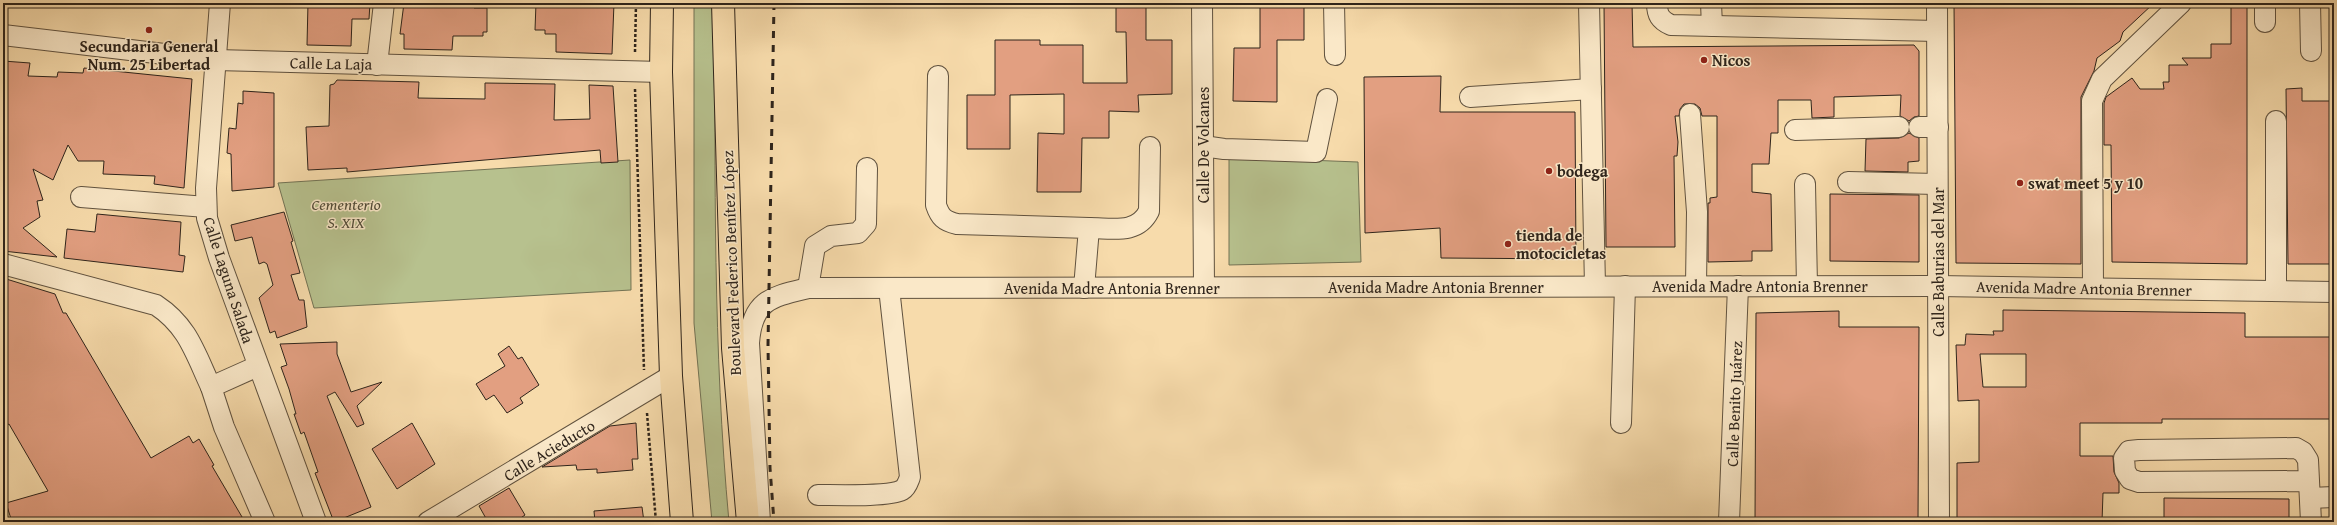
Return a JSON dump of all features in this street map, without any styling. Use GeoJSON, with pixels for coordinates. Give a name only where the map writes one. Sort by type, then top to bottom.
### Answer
{"type":"FeatureCollection","features":[{"type":"Feature","properties":{"kind":"main road"},"geometry":{"type":"LineString","coordinates":[[662,3],[661,72],[671,376],[682,522]]}},
{"type":"Feature","properties":{"kind":"main road","name":"Boulevard Federico Benítez López"},"geometry":{"type":"LineString","coordinates":[[723,3],[733,348],[748,522]]}},
{"type":"Feature","properties":{"kind":"street","name":"Calle Laguna Salada"},"geometry":{"type":"LineString","coordinates":[[220,3],[206,207],[216,251],[316,522]]}},
{"type":"Feature","properties":{"kind":"street"},"geometry":{"type":"LineString","coordinates":[[377,65],[384,3]]}},
{"type":"Feature","properties":{"kind":"street","name":"Calle De Volcanes"},"geometry":{"type":"LineString","coordinates":[[1202,3],[1204,287]]}},
{"type":"Feature","properties":{"kind":"street"},"geometry":{"type":"LineString","coordinates":[[1334,3],[1335,55]]}},
{"type":"Feature","properties":{"kind":"street"},"geometry":{"type":"LineString","coordinates":[[1589,3],[1595,286]]}},
{"type":"Feature","properties":{"kind":"street"},"geometry":{"type":"LineString","coordinates":[[1657,3],[1658,14],[1661,20],[1671,25],[1937,31]]}},
{"type":"Feature","properties":{"kind":"street"},"geometry":{"type":"LineString","coordinates":[[1711,3],[1712,26]]}},
{"type":"Feature","properties":{"kind":"street","name":"Calle Baburias del Mar"},"geometry":{"type":"LineString","coordinates":[[1937,3],[1937,31],[1929,127],[1938,184],[1939,522]]}},
{"type":"Feature","properties":{"kind":"street"},"geometry":{"type":"LineString","coordinates":[[2093,288],[2092,101],[2102,79],[2181,3]]}},
{"type":"Feature","properties":{"kind":"street"},"geometry":{"type":"LineString","coordinates":[[2310,3],[2311,51]]}},
{"type":"Feature","properties":{"kind":"street","name":"Calle La Laja"},"geometry":{"type":"LineString","coordinates":[[3,35],[215,60],[661,72]]}},
{"type":"Feature","properties":{"kind":"street"},"geometry":{"type":"LineString","coordinates":[[938,76],[936,205],[940,215],[946,221],[957,224],[1089,228],[1128,228],[1138,225],[1144,219],[1148,211],[1150,147]]}},
{"type":"Feature","properties":{"kind":"street"},"geometry":{"type":"LineString","coordinates":[[1470,97],[1591,89]]}},
{"type":"Feature","properties":{"kind":"street"},"geometry":{"type":"LineString","coordinates":[[1203,146],[1224,149],[1316,152],[1327,99]]}},
{"type":"Feature","properties":{"kind":"street"},"geometry":{"type":"LineString","coordinates":[[1690,114],[1697,212],[1696,286]]}},
{"type":"Feature","properties":{"kind":"street"},"geometry":{"type":"LineString","coordinates":[[2276,121],[2276,291]]}},
{"type":"Feature","properties":{"kind":"street"},"geometry":{"type":"LineString","coordinates":[[1795,130],[1899,127]]}},
{"type":"Feature","properties":{"kind":"street"},"geometry":{"type":"LineString","coordinates":[[808,288],[816,246],[830,236],[858,233],[866,224],[867,168]]}},
{"type":"Feature","properties":{"kind":"street"},"geometry":{"type":"LineString","coordinates":[[1848,182],[1938,184]]}},
{"type":"Feature","properties":{"kind":"street"},"geometry":{"type":"LineString","coordinates":[[1805,184],[1807,286]]}},
{"type":"Feature","properties":{"kind":"street"},"geometry":{"type":"LineString","coordinates":[[81,197],[206,207]]}},
{"type":"Feature","properties":{"kind":"street"},"geometry":{"type":"LineString","coordinates":[[1084,288],[1089,228]]}},
{"type":"Feature","properties":{"kind":"street"},"geometry":{"type":"LineString","coordinates":[[3,264],[156,305],[170,314],[182,326],[211,387],[224,427],[265,522]]}},
{"type":"Feature","properties":{"kind":"street"},"geometry":{"type":"LineString","coordinates":[[1621,423],[1625,286]]}},
{"type":"Feature","properties":{"kind":"street","name":"Calle Benito Juárez"},"geometry":{"type":"LineString","coordinates":[[1729,522],[1738,286]]}},
{"type":"Feature","properties":{"kind":"street","name":"Avenida Madre Antonia Brenner"},"geometry":{"type":"LineString","coordinates":[[760,522],[749,343],[750,327],[754,316],[771,298],[808,288],[1938,286],[2334,292]]}},
{"type":"Feature","properties":{"kind":"street"},"geometry":{"type":"LineString","coordinates":[[818,495],[890,493],[903,489],[908,484],[910,477],[889,288]]}},
{"type":"Feature","properties":{"kind":"street"},"geometry":{"type":"LineString","coordinates":[[211,387],[258,366]]}},
{"type":"Feature","properties":{"kind":"street","name":"Calle Acieducto"},"geometry":{"type":"LineString","coordinates":[[428,522],[671,376]]}},
{"type":"Feature","properties":{"kind":"street"},"geometry":{"type":"LineString","coordinates":[[2311,522],[2309,489],[2308,460],[2303,452],[2296,448],[2140,450],[2129,452],[2124,458],[2130,479],[2139,482],[2309,489],[2334,496]]}},
{"type":"Feature","properties":{"kind":"path"},"geometry":{"type":"LineString","coordinates":[[636,3],[634,72],[645,393],[656,522]]}},
{"type":"Feature","properties":{"kind":"green space"},"geometry":{"type":"Polygon","coordinates":[[[694,3],[715,3],[716,262],[720,392],[729,522],[712,522],[694,323],[694,3]]]}},
{"type":"Feature","properties":{"kind":"green space"},"geometry":{"type":"Polygon","coordinates":[[[1229,157],[1358,162],[1361,262],[1229,265],[1229,157]]]}},
{"type":"Feature","properties":{"kind":"green space","name":"Cementerio S. XIX"},"geometry":{"type":"Polygon","coordinates":[[[630,160],[631,290],[314,308],[278,183],[630,160]]]}},
{"type":"Feature","properties":{"kind":"building"},"geometry":{"type":"Polygon","coordinates":[[[308,3],[370,3],[369,19],[352,19],[351,46],[307,45],[308,3]]]}},
{"type":"Feature","properties":{"kind":"building"},"geometry":{"type":"Polygon","coordinates":[[[404,3],[474,3],[474,8],[487,8],[487,32],[483,32],[483,36],[453,36],[452,50],[404,49],[404,34],[400,34],[404,3]]]}},
{"type":"Feature","properties":{"kind":"building"},"geometry":{"type":"Polygon","coordinates":[[[536,3],[614,3],[612,54],[556,52],[556,34],[545,34],[545,30],[535,30],[536,3]]]}},
{"type":"Feature","properties":{"kind":"building"},"geometry":{"type":"Polygon","coordinates":[[[1116,3],[1146,3],[1146,40],[1172,40],[1172,94],[1138,95],[1139,112],[1109,111],[1109,138],[1082,138],[1081,192],[1037,192],[1038,133],[1064,134],[1064,94],[1010,95],[1010,149],[967,149],[967,95],[995,95],[995,40],[1040,40],[1040,45],[1083,45],[1083,83],[1127,83],[1126,32],[1116,32],[1116,3]]]}},
{"type":"Feature","properties":{"kind":"building"},"geometry":{"type":"Polygon","coordinates":[[[1260,3],[1304,3],[1304,40],[1277,40],[1277,102],[1233,101],[1234,48],[1260,48],[1260,3]]]}},
{"type":"Feature","properties":{"kind":"building"},"geometry":{"type":"Polygon","coordinates":[[[1604,3],[1632,3],[1633,47],[1914,45],[1919,51],[1919,116],[1914,117],[1909,121],[1900,116],[1901,95],[1834,97],[1834,117],[1812,118],[1811,100],[1778,100],[1778,133],[1771,133],[1769,164],[1752,164],[1752,192],[1771,194],[1772,251],[1752,251],[1752,261],[1708,262],[1708,203],[1710,203],[1710,198],[1717,197],[1717,116],[1702,116],[1700,108],[1695,104],[1684,104],[1680,109],[1679,116],[1675,116],[1678,142],[1677,156],[1674,156],[1675,247],[1606,247],[1604,3]]]}},
{"type":"Feature","properties":{"kind":"building","name":"swat meet 5 y 10"},"geometry":{"type":"Polygon","coordinates":[[[1954,3],[2154,3],[2123,32],[2120,41],[2097,58],[2094,71],[2081,97],[2081,264],[1956,263],[1954,3]]]}},
{"type":"Feature","properties":{"kind":"building"},"geometry":{"type":"Polygon","coordinates":[[[2231,5],[2247,6],[2247,264],[2112,262],[2111,145],[2104,145],[2104,103],[2106,97],[2132,78],[2140,89],[2164,89],[2163,82],[2169,82],[2169,65],[2188,65],[2182,58],[2211,58],[2211,44],[2231,44],[2231,5]]]}},
{"type":"Feature","properties":{"kind":"building"},"geometry":{"type":"Polygon","coordinates":[[[3,61],[30,63],[28,76],[57,77],[58,72],[83,73],[84,68],[192,79],[184,188],[154,184],[155,176],[103,174],[104,161],[78,161],[68,145],[53,180],[33,169],[43,200],[37,201],[40,217],[23,228],[57,257],[3,251],[3,61]]]}},
{"type":"Feature","properties":{"kind":"building"},"geometry":{"type":"Polygon","coordinates":[[[1441,76],[1440,112],[1575,112],[1576,259],[1441,258],[1440,228],[1365,233],[1364,77],[1441,76]]]}},
{"type":"Feature","properties":{"kind":"building"},"geometry":{"type":"Polygon","coordinates":[[[337,80],[419,82],[418,98],[485,99],[485,83],[555,84],[554,120],[590,119],[589,85],[613,86],[618,162],[601,163],[600,150],[347,172],[347,168],[308,170],[306,127],[329,126],[330,85],[334,84],[337,80]]]}},
{"type":"Feature","properties":{"kind":"building"},"geometry":{"type":"Polygon","coordinates":[[[2302,88],[2302,101],[2334,101],[2334,264],[2288,264],[2286,89],[2302,88]]]}},
{"type":"Feature","properties":{"kind":"building"},"geometry":{"type":"Polygon","coordinates":[[[243,91],[274,93],[274,187],[232,191],[231,154],[227,153],[229,128],[236,129],[238,103],[243,104],[243,91]]]}},
{"type":"Feature","properties":{"kind":"building"},"geometry":{"type":"Polygon","coordinates":[[[1909,133],[1919,138],[1919,161],[1908,162],[1908,172],[1865,171],[1866,139],[1899,138],[1909,133]]]}},
{"type":"Feature","properties":{"kind":"building"},"geometry":{"type":"Polygon","coordinates":[[[1830,194],[1919,195],[1919,262],[1830,261],[1830,194]]]}},
{"type":"Feature","properties":{"kind":"building"},"geometry":{"type":"Polygon","coordinates":[[[284,212],[293,241],[291,242],[300,273],[291,275],[299,300],[304,300],[307,327],[277,338],[275,331],[270,333],[259,298],[273,285],[267,264],[264,262],[259,264],[252,237],[235,241],[231,225],[284,212]]]}},
{"type":"Feature","properties":{"kind":"building"},"geometry":{"type":"Polygon","coordinates":[[[97,214],[181,222],[179,255],[185,256],[183,272],[64,258],[67,229],[95,232],[97,214]]]}},
{"type":"Feature","properties":{"kind":"building"},"geometry":{"type":"Polygon","coordinates":[[[3,278],[55,294],[63,313],[66,313],[151,458],[189,436],[193,443],[199,439],[214,465],[212,466],[245,522],[12,522],[6,503],[48,491],[9,424],[3,427],[3,278]]]}},
{"type":"Feature","properties":{"kind":"building"},"geometry":{"type":"Polygon","coordinates":[[[2003,310],[2245,313],[2245,337],[2334,337],[2334,419],[2162,419],[2162,423],[2080,423],[2080,456],[2113,456],[2114,472],[2119,483],[2119,493],[2103,493],[2102,522],[1957,522],[1957,463],[1979,462],[1979,400],[1958,401],[1956,345],[1965,345],[1966,334],[1994,335],[1993,331],[2003,331],[2003,310]],[[1980,354],[1983,387],[2026,387],[2026,354],[1980,354]]]}},
{"type":"Feature","properties":{"kind":"building"},"geometry":{"type":"Polygon","coordinates":[[[1839,311],[1839,327],[1919,327],[1918,522],[1755,522],[1756,313],[1839,311]]]}},
{"type":"Feature","properties":{"kind":"building"},"geometry":{"type":"Polygon","coordinates":[[[337,342],[337,354],[351,392],[382,382],[357,406],[364,424],[357,427],[335,392],[327,396],[371,507],[334,522],[315,473],[318,472],[304,432],[301,434],[294,414],[296,414],[281,367],[287,365],[280,344],[337,342]]]}},
{"type":"Feature","properties":{"kind":"building"},"geometry":{"type":"Polygon","coordinates":[[[509,346],[518,359],[522,357],[539,385],[520,398],[523,403],[507,413],[494,395],[486,400],[476,384],[505,366],[498,354],[509,346]]]}},
{"type":"Feature","properties":{"kind":"building"},"geometry":{"type":"Polygon","coordinates":[[[412,423],[435,464],[397,489],[372,449],[412,423]]]}},
{"type":"Feature","properties":{"kind":"building"},"geometry":{"type":"Polygon","coordinates":[[[636,423],[638,459],[632,459],[633,470],[597,473],[597,469],[577,470],[576,465],[542,467],[610,426],[636,423]]]}},
{"type":"Feature","properties":{"kind":"building"},"geometry":{"type":"Polygon","coordinates":[[[509,488],[525,515],[515,522],[488,522],[479,506],[509,488]]]}},
{"type":"Feature","properties":{"kind":"building"},"geometry":{"type":"Polygon","coordinates":[[[2164,498],[2289,499],[2289,522],[2164,522],[2164,498]]]}},
{"type":"Feature","properties":{"kind":"building"},"geometry":{"type":"Polygon","coordinates":[[[642,507],[644,522],[595,522],[594,511],[642,507]]]}},
{"type":"Feature","properties":{"kind":"railway"},"geometry":{"type":"LineString","coordinates":[[774,3],[768,345],[770,468],[774,522]]}},
{"type":"Feature","properties":{"kind":"place","name":"Secundaria General Num. 25 Libertad"},"geometry":{"type":"Point","coordinates":[149,30]}},
{"type":"Feature","properties":{"kind":"place","name":"Nicos"},"geometry":{"type":"Point","coordinates":[1704,60]}},
{"type":"Feature","properties":{"kind":"place","name":"bodega"},"geometry":{"type":"Point","coordinates":[1549,171]}},
{"type":"Feature","properties":{"kind":"place","name":"swat meet 5 y 10"},"geometry":{"type":"Point","coordinates":[2020,183]}},
{"type":"Feature","properties":{"kind":"place","name":"tienda de motocicletas"},"geometry":{"type":"Point","coordinates":[1508,244]}}]}
